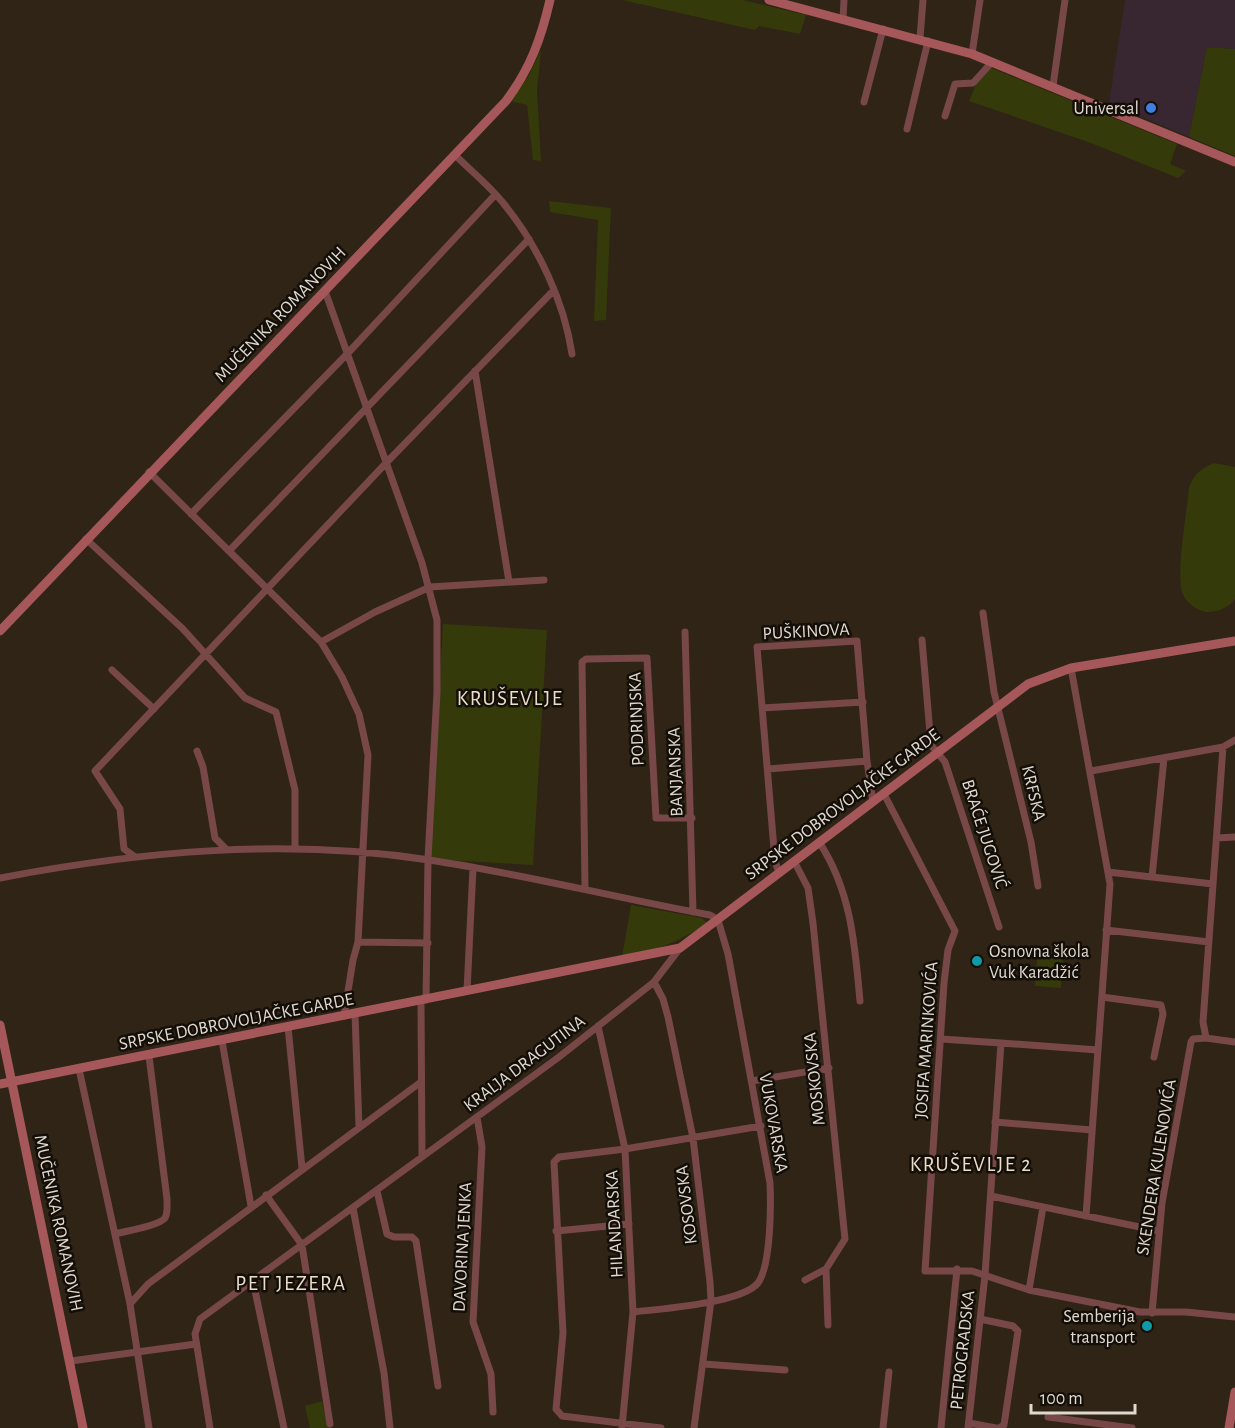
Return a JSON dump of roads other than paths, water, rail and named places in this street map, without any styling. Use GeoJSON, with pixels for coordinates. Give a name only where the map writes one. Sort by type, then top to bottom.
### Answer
{"type":"FeatureCollection","features":[{"type":"Feature","properties":{"kind":"street","name":"MUČENIKA ROMANOVIH"},"geometry":{"type":"LineString","coordinates":[[0,631],[149,472],[455,155],[525,76],[541,38],[550,0]]}},
{"type":"Feature","properties":{"kind":"street"},"geometry":{"type":"LineString","coordinates":[[768,0],[924,39],[972,54],[1235,162]]}},
{"type":"Feature","properties":{"kind":"street"},"geometry":{"type":"LineString","coordinates":[[843,19],[844,0]]}},
{"type":"Feature","properties":{"kind":"street"},"geometry":{"type":"LineString","coordinates":[[907,129],[924,39],[923,0]]}},
{"type":"Feature","properties":{"kind":"street"},"geometry":{"type":"LineString","coordinates":[[972,54],[981,0]]}},
{"type":"Feature","properties":{"kind":"street"},"geometry":{"type":"LineString","coordinates":[[1053,86],[1065,0]]}},
{"type":"Feature","properties":{"kind":"street"},"geometry":{"type":"LineString","coordinates":[[864,102],[883,29]]}},
{"type":"Feature","properties":{"kind":"street"},"geometry":{"type":"LineString","coordinates":[[945,116],[956,84],[973,83],[992,62]]}},
{"type":"Feature","properties":{"kind":"street"},"geometry":{"type":"LineString","coordinates":[[455,155],[495,195],[529,239],[554,290],[568,327],[572,354]]}},
{"type":"Feature","properties":{"kind":"street"},"geometry":{"type":"LineString","coordinates":[[191,514],[348,353],[495,195]]}},
{"type":"Feature","properties":{"kind":"street"},"geometry":{"type":"LineString","coordinates":[[229,551],[529,239]]}},
{"type":"Feature","properties":{"kind":"street"},"geometry":{"type":"LineString","coordinates":[[120,858],[124,849],[120,809],[95,771],[387,462],[554,290]]}},
{"type":"Feature","properties":{"kind":"street"},"geometry":{"type":"LineString","coordinates":[[325,291],[430,587],[438,645],[421,1082],[422,1157]]}},
{"type":"Feature","properties":{"kind":"street"},"geometry":{"type":"LineString","coordinates":[[475,371],[509,582]]}},
{"type":"Feature","properties":{"kind":"street"},"geometry":{"type":"LineString","coordinates":[[149,472],[321,642],[342,677],[358,714],[368,755],[358,942],[352,960],[344,1016]]}},
{"type":"Feature","properties":{"kind":"street"},"geometry":{"type":"LineString","coordinates":[[86,539],[183,629],[245,698],[276,711],[295,790],[296,849]]}},
{"type":"Feature","properties":{"kind":"street"},"geometry":{"type":"LineString","coordinates":[[321,642],[375,612],[430,587],[544,580]]}},
{"type":"Feature","properties":{"kind":"street","name":"KRFSKA"},"geometry":{"type":"LineString","coordinates":[[983,613],[998,707],[1028,831],[1038,886]]}},
{"type":"Feature","properties":{"kind":"street","name":"BANJANSKA"},"geometry":{"type":"LineString","coordinates":[[685,632],[693,912]]}},
{"type":"Feature","properties":{"kind":"street","name":"BRAĆE JUGOVIĆ"},"geometry":{"type":"LineString","coordinates":[[922,640],[931,745],[948,770],[999,927]]}},
{"type":"Feature","properties":{"kind":"street","name":"PUŠKINOVA"},"geometry":{"type":"LineString","coordinates":[[779,873],[775,861],[757,647],[858,641],[867,761],[873,802]]}},
{"type":"Feature","properties":{"kind":"street","name":"SRPSKE DOBROVOLJAČKE GARDE"},"geometry":{"type":"LineString","coordinates":[[0,1084],[680,948],[1028,684],[1071,668],[1235,641]]}},
{"type":"Feature","properties":{"kind":"street","name":"PODRINJSKA"},"geometry":{"type":"LineString","coordinates":[[585,887],[582,662],[586,659],[647,658],[656,818],[692,818]]}},
{"type":"Feature","properties":{"kind":"street"},"geometry":{"type":"LineString","coordinates":[[1071,668],[1108,872],[1102,998],[1086,1216]]}},
{"type":"Feature","properties":{"kind":"street"},"geometry":{"type":"LineString","coordinates":[[112,670],[154,709]]}},
{"type":"Feature","properties":{"kind":"street"},"geometry":{"type":"LineString","coordinates":[[762,708],[863,702]]}},
{"type":"Feature","properties":{"kind":"street"},"geometry":{"type":"LineString","coordinates":[[1091,771],[1223,747],[1235,740]]}},
{"type":"Feature","properties":{"kind":"street"},"geometry":{"type":"LineString","coordinates":[[1223,747],[1203,1022],[1206,1038],[1235,1042]]}},
{"type":"Feature","properties":{"kind":"street"},"geometry":{"type":"LineString","coordinates":[[197,752],[203,767],[215,838],[226,849]]}},
{"type":"Feature","properties":{"kind":"street"},"geometry":{"type":"LineString","coordinates":[[1152,877],[1164,758]]}},
{"type":"Feature","properties":{"kind":"street"},"geometry":{"type":"LineString","coordinates":[[768,769],[867,761]]}},
{"type":"Feature","properties":{"kind":"street","name":"JOSIFA MARINKOVIĆA"},"geometry":{"type":"LineString","coordinates":[[884,794],[954,927],[947,961],[925,1271],[957,1269]]}},
{"type":"Feature","properties":{"kind":"street"},"geometry":{"type":"LineString","coordinates":[[1217,838],[1235,837]]}},
{"type":"Feature","properties":{"kind":"street"},"geometry":{"type":"LineString","coordinates":[[205,851],[215,838]]}},
{"type":"Feature","properties":{"kind":"street"},"geometry":{"type":"LineString","coordinates":[[819,842],[839,880],[851,921],[860,1001]]}},
{"type":"Feature","properties":{"kind":"street"},"geometry":{"type":"LineString","coordinates":[[124,849],[134,856]]}},
{"type":"Feature","properties":{"kind":"street"},"geometry":{"type":"LineString","coordinates":[[0,878],[88,861],[134,856],[226,849],[296,849],[428,860],[585,887],[718,920]]}},
{"type":"Feature","properties":{"kind":"street","name":"MOSKOVSKA"},"geometry":{"type":"LineString","coordinates":[[794,861],[804,878],[809,897],[829,1068],[845,1239],[826,1269]]}},
{"type":"Feature","properties":{"kind":"street"},"geometry":{"type":"LineString","coordinates":[[467,991],[474,868]]}},
{"type":"Feature","properties":{"kind":"street"},"geometry":{"type":"LineString","coordinates":[[1108,872],[1213,884]]}},
{"type":"Feature","properties":{"kind":"street","name":"VUKOVARSKA"},"geometry":{"type":"LineString","coordinates":[[633,1312],[711,1301],[751,1289],[761,1275],[771,1219],[770,1183],[728,954],[718,920]]}},
{"type":"Feature","properties":{"kind":"street"},"geometry":{"type":"LineString","coordinates":[[1106,930],[1209,942]]}},
{"type":"Feature","properties":{"kind":"street"},"geometry":{"type":"LineString","coordinates":[[358,942],[428,943]]}},
{"type":"Feature","properties":{"kind":"street","name":"KRALJA DRAGUTINA"},"geometry":{"type":"LineString","coordinates":[[210,1428],[196,1344],[196,1328],[200,1319],[477,1118],[598,1026],[654,982],[680,948]]}},
{"type":"Feature","properties":{"kind":"street","name":"KOSOVSKA"},"geometry":{"type":"LineString","coordinates":[[654,982],[668,1017],[693,1138],[711,1301],[694,1428]]}},
{"type":"Feature","properties":{"kind":"street"},"geometry":{"type":"LineString","coordinates":[[1102,998],[1161,1005],[1163,1014],[1154,1057]]}},
{"type":"Feature","properties":{"kind":"street"},"geometry":{"type":"LineString","coordinates":[[355,1014],[359,1127]]}},
{"type":"Feature","properties":{"kind":"street","name":"MUČENIKA ROMANOVIH"},"geometry":{"type":"LineString","coordinates":[[0,1025],[83,1428]]}},
{"type":"Feature","properties":{"kind":"street","name":"HILANDARSKA"},"geometry":{"type":"LineString","coordinates":[[598,1026],[625,1149],[633,1312],[623,1426]]}},
{"type":"Feature","properties":{"kind":"street"},"geometry":{"type":"LineString","coordinates":[[288,1027],[302,1168]]}},
{"type":"Feature","properties":{"kind":"street","name":"SKENDERA KULENOVIĆA"},"geometry":{"type":"LineString","coordinates":[[1152,1313],[1159,1231],[1191,1042],[1193,1039],[1206,1038]]}},
{"type":"Feature","properties":{"kind":"street"},"geometry":{"type":"LineString","coordinates":[[941,1039],[1098,1050]]}},
{"type":"Feature","properties":{"kind":"street"},"geometry":{"type":"LineString","coordinates":[[222,1041],[251,1206]]}},
{"type":"Feature","properties":{"kind":"street","name":"PETROGRADSKA"},"geometry":{"type":"LineString","coordinates":[[968,1426],[985,1275],[1001,1042]]}},
{"type":"Feature","properties":{"kind":"street"},"geometry":{"type":"LineString","coordinates":[[115,1234],[157,1223],[164,1219],[166,1212],[167,1199],[149,1056]]}},
{"type":"Feature","properties":{"kind":"street"},"geometry":{"type":"LineString","coordinates":[[752,1081],[829,1068]]}},
{"type":"Feature","properties":{"kind":"street"},"geometry":{"type":"LineString","coordinates":[[79,1069],[130,1304],[150,1428]]}},
{"type":"Feature","properties":{"kind":"street"},"geometry":{"type":"LineString","coordinates":[[130,1304],[148,1284],[266,1194],[421,1082]]}},
{"type":"Feature","properties":{"kind":"street","name":"DAVORINA JENKA"},"geometry":{"type":"LineString","coordinates":[[477,1118],[482,1147],[473,1322],[491,1374],[493,1412]]}},
{"type":"Feature","properties":{"kind":"street"},"geometry":{"type":"LineString","coordinates":[[995,1122],[1092,1130]]}},
{"type":"Feature","properties":{"kind":"street"},"geometry":{"type":"LineString","coordinates":[[662,1428],[623,1426],[562,1416],[556,1409],[563,1333],[554,1162],[559,1157],[625,1149],[760,1126]]}},
{"type":"Feature","properties":{"kind":"street"},"geometry":{"type":"LineString","coordinates":[[377,1191],[387,1234],[394,1237],[412,1237],[416,1241],[438,1386]]}},
{"type":"Feature","properties":{"kind":"street"},"geometry":{"type":"LineString","coordinates":[[266,1194],[302,1245],[330,1424]]}},
{"type":"Feature","properties":{"kind":"street"},"geometry":{"type":"LineString","coordinates":[[991,1196],[1159,1231]]}},
{"type":"Feature","properties":{"kind":"street"},"geometry":{"type":"LineString","coordinates":[[1029,1290],[1043,1207]]}},
{"type":"Feature","properties":{"kind":"street"},"geometry":{"type":"LineString","coordinates":[[353,1209],[382,1362],[390,1428]]}},
{"type":"Feature","properties":{"kind":"street"},"geometry":{"type":"LineString","coordinates":[[556,1230],[629,1224]]}},
{"type":"Feature","properties":{"kind":"street"},"geometry":{"type":"LineString","coordinates":[[805,1280],[826,1269],[828,1325]]}},
{"type":"Feature","properties":{"kind":"street"},"geometry":{"type":"LineString","coordinates":[[941,1428],[957,1269],[985,1275],[1029,1290],[1152,1313],[1186,1312],[1235,1317]]}},
{"type":"Feature","properties":{"kind":"street"},"geometry":{"type":"LineString","coordinates":[[253,1281],[284,1428]]}},
{"type":"Feature","properties":{"kind":"street"},"geometry":{"type":"LineString","coordinates":[[968,1426],[998,1428],[1004,1425],[1018,1331],[1013,1326],[980,1319]]}},
{"type":"Feature","properties":{"kind":"street"},"geometry":{"type":"LineString","coordinates":[[71,1361],[196,1344]]}},
{"type":"Feature","properties":{"kind":"street"},"geometry":{"type":"LineString","coordinates":[[704,1364],[785,1370]]}},
{"type":"Feature","properties":{"kind":"street"},"geometry":{"type":"LineString","coordinates":[[883,1428],[889,1372]]}},
{"type":"Feature","properties":{"kind":"street"},"geometry":{"type":"LineString","coordinates":[[1229,1428],[1235,1392]]}},
{"type":"Feature","properties":{"kind":"street"},"geometry":{"type":"LineString","coordinates":[[1048,1418],[1132,1428]]}},
{"type":"Feature","properties":{"kind":"place","name":"Universal"},"geometry":{"type":"Point","coordinates":[1151,108]}},
{"type":"Feature","properties":{"kind":"place","name":"Osnovna škola Vuk Karadžić"},"geometry":{"type":"Point","coordinates":[977,961]}},
{"type":"Feature","properties":{"kind":"place","name":"Semberija transport"},"geometry":{"type":"Point","coordinates":[1147,1326]}},
{"type":"Feature","properties":{"kind":"district","name":"KRUŠEVLJE"},"geometry":{"type":"Point","coordinates":[510,698]}},
{"type":"Feature","properties":{"kind":"district","name":"KRUŠEVLJE 2"},"geometry":{"type":"Point","coordinates":[971,1164]}},
{"type":"Feature","properties":{"kind":"district","name":"PET JEZERA"},"geometry":{"type":"Point","coordinates":[291,1283]}}]}
